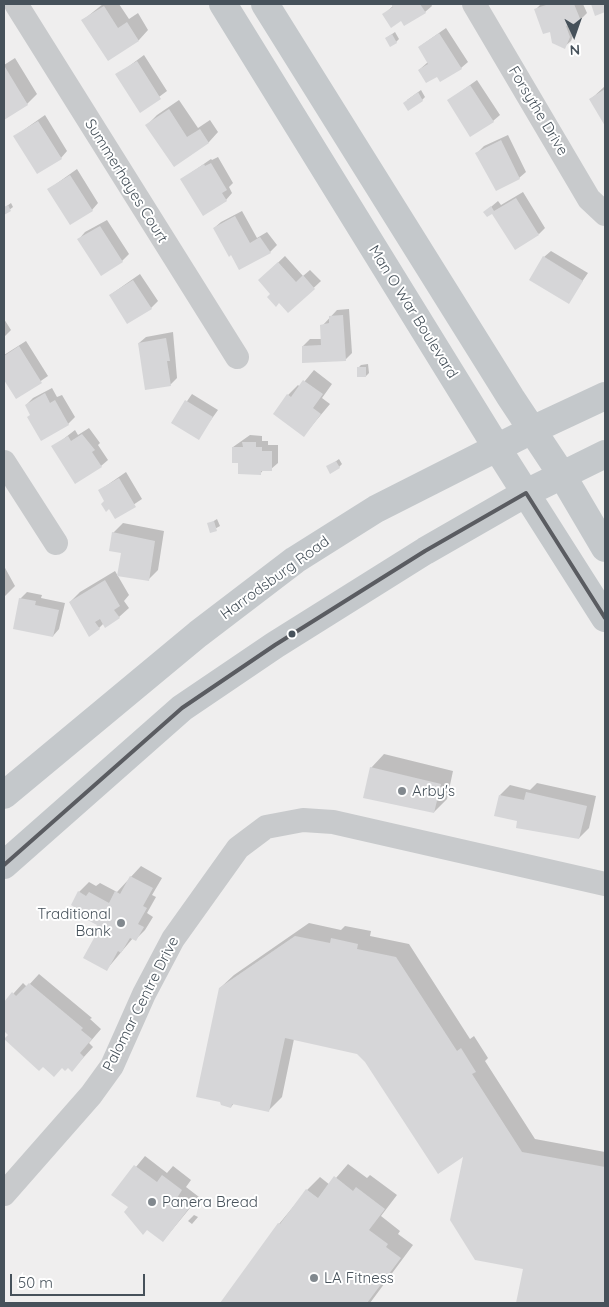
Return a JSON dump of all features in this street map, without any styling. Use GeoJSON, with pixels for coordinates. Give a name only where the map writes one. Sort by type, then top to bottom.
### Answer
{"type":"FeatureCollection","features":[{"type":"Feature","properties":{"kind":"main road","name":"Man O War Boulevard"},"geometry":{"type":"LineString","coordinates":[[223,4],[496,448],[605,618]]}},
{"type":"Feature","properties":{"kind":"main road"},"geometry":{"type":"LineString","coordinates":[[265,4],[562,475],[605,548]]}},
{"type":"Feature","properties":{"kind":"main road","name":"Harrodsburg Road"},"geometry":{"type":"LineString","coordinates":[[4,795],[191,641],[295,560],[376,509],[532,430],[605,396]]}},
{"type":"Feature","properties":{"kind":"main road"},"geometry":{"type":"LineString","coordinates":[[4,864],[182,708],[274,645],[424,552],[526,493],[605,454]]}},
{"type":"Feature","properties":{"kind":"street","name":"Summerhayes Court"},"geometry":{"type":"LineString","coordinates":[[16,4],[237,358]]}},
{"type":"Feature","properties":{"kind":"street","name":"Forsythe Drive"},"geometry":{"type":"LineString","coordinates":[[474,4],[589,199],[605,214]]}},
{"type":"Feature","properties":{"kind":"street"},"geometry":{"type":"LineString","coordinates":[[4,462],[56,543]]}},
{"type":"Feature","properties":{"kind":"street","name":"Palomar Centre Drive"},"geometry":{"type":"LineString","coordinates":[[4,1194],[96,1088],[112,1066],[144,994],[173,939],[238,848],[266,827],[303,820],[332,822],[605,884]]}},
{"type":"Feature","properties":{"kind":"building"},"geometry":{"type":"Polygon","coordinates":[[[391,4],[420,4],[426,13],[404,26],[401,21],[391,28],[382,14],[393,7],[391,4]]]}},
{"type":"Feature","properties":{"kind":"building"},"geometry":{"type":"Polygon","coordinates":[[[549,4],[574,4],[581,21],[566,26],[570,37],[565,49],[552,43],[550,32],[543,34],[534,9],[549,4]]]}},
{"type":"Feature","properties":{"kind":"building"},"geometry":{"type":"Polygon","coordinates":[[[591,4],[605,4],[605,12],[595,16],[591,4]]]}},
{"type":"Feature","properties":{"kind":"building"},"geometry":{"type":"Polygon","coordinates":[[[104,6],[118,28],[127,22],[139,41],[108,61],[81,20],[104,6]]]}},
{"type":"Feature","properties":{"kind":"building"},"geometry":{"type":"Polygon","coordinates":[[[439,33],[462,69],[440,82],[437,77],[426,83],[418,70],[428,64],[418,47],[439,33]]]}},
{"type":"Feature","properties":{"kind":"building"},"geometry":{"type":"Polygon","coordinates":[[[392,34],[397,43],[390,47],[385,38],[392,34]]]}},
{"type":"Feature","properties":{"kind":"building"},"geometry":{"type":"Polygon","coordinates":[[[137,61],[161,99],[140,113],[115,74],[137,61]]]}},
{"type":"Feature","properties":{"kind":"building"},"geometry":{"type":"Polygon","coordinates":[[[4,68],[28,105],[4,120],[4,68]]]}},
{"type":"Feature","properties":{"kind":"building"},"geometry":{"type":"Polygon","coordinates":[[[470,85],[494,122],[470,137],[447,100],[470,85]]]}},
{"type":"Feature","properties":{"kind":"building"},"geometry":{"type":"Polygon","coordinates":[[[605,89],[605,126],[589,99],[605,89]]]}},
{"type":"Feature","properties":{"kind":"building"},"geometry":{"type":"Polygon","coordinates":[[[418,92],[423,101],[408,111],[403,103],[418,92]]]}},
{"type":"Feature","properties":{"kind":"building"},"geometry":{"type":"Polygon","coordinates":[[[169,109],[187,137],[200,129],[209,143],[174,167],[145,125],[169,109]]]}},
{"type":"Feature","properties":{"kind":"building"},"geometry":{"type":"Polygon","coordinates":[[[38,121],[62,159],[37,174],[13,136],[38,121]]]}},
{"type":"Feature","properties":{"kind":"building"},"geometry":{"type":"Polygon","coordinates":[[[501,140],[520,179],[496,191],[475,153],[501,140]]]}},
{"type":"Feature","properties":{"kind":"building"},"geometry":{"type":"Polygon","coordinates":[[[211,163],[227,190],[222,193],[227,201],[203,216],[180,179],[204,164],[205,166],[211,163]]]}},
{"type":"Feature","properties":{"kind":"building"},"geometry":{"type":"Polygon","coordinates":[[[70,175],[93,211],[70,225],[47,189],[70,175]]]}},
{"type":"Feature","properties":{"kind":"building"},"geometry":{"type":"Polygon","coordinates":[[[516,198],[539,235],[515,250],[492,214],[487,217],[483,212],[491,206],[494,211],[516,198]]]}},
{"type":"Feature","properties":{"kind":"building"},"geometry":{"type":"Polygon","coordinates":[[[8,205],[11,211],[4,215],[4,207],[8,205]]]}},
{"type":"Feature","properties":{"kind":"building"},"geometry":{"type":"Polygon","coordinates":[[[235,216],[250,243],[260,237],[271,253],[239,270],[231,255],[229,257],[213,228],[235,216]]]}},
{"type":"Feature","properties":{"kind":"building"},"geometry":{"type":"Polygon","coordinates":[[[100,226],[123,262],[101,276],[77,239],[100,226]]]}},
{"type":"Feature","properties":{"kind":"building"},"geometry":{"type":"Polygon","coordinates":[[[543,256],[583,281],[569,304],[529,280],[543,256]]]}},
{"type":"Feature","properties":{"kind":"building"},"geometry":{"type":"Polygon","coordinates":[[[278,262],[296,282],[303,275],[315,289],[288,313],[279,303],[276,307],[267,297],[270,294],[258,280],[278,262]]]}},
{"type":"Feature","properties":{"kind":"building"},"geometry":{"type":"Polygon","coordinates":[[[133,280],[152,309],[127,324],[109,295],[133,280]]]}},
{"type":"Feature","properties":{"kind":"building"},"geometry":{"type":"Polygon","coordinates":[[[343,315],[346,361],[302,363],[302,346],[321,345],[320,325],[329,323],[329,316],[343,315]]]}},
{"type":"Feature","properties":{"kind":"building"},"geometry":{"type":"Polygon","coordinates":[[[166,338],[170,361],[167,361],[171,386],[145,390],[138,343],[166,338]]]}},
{"type":"Feature","properties":{"kind":"building"},"geometry":{"type":"Polygon","coordinates":[[[19,346],[42,383],[16,399],[4,380],[4,356],[19,346]]]}},
{"type":"Feature","properties":{"kind":"building"},"geometry":{"type":"Polygon","coordinates":[[[357,367],[366,367],[366,377],[357,377],[357,367]]]}},
{"type":"Feature","properties":{"kind":"building"},"geometry":{"type":"Polygon","coordinates":[[[303,380],[323,394],[313,408],[321,414],[304,437],[273,414],[287,394],[291,397],[303,380]]]}},
{"type":"Feature","properties":{"kind":"building"},"geometry":{"type":"Polygon","coordinates":[[[45,393],[50,403],[55,400],[69,425],[41,441],[27,417],[30,415],[25,405],[45,393]]]}},
{"type":"Feature","properties":{"kind":"building"},"geometry":{"type":"Polygon","coordinates":[[[185,400],[213,417],[199,440],[171,423],[185,400]]]}},
{"type":"Feature","properties":{"kind":"building"},"geometry":{"type":"Polygon","coordinates":[[[82,434],[95,450],[92,452],[102,467],[75,484],[51,446],[68,436],[71,441],[82,434]]]}},
{"type":"Feature","properties":{"kind":"building"},"geometry":{"type":"Polygon","coordinates":[[[242,442],[256,442],[256,447],[262,447],[262,451],[272,451],[272,471],[261,471],[261,475],[238,474],[238,463],[232,463],[232,447],[243,447],[242,442]]]}},
{"type":"Feature","properties":{"kind":"building"},"geometry":{"type":"Polygon","coordinates":[[[336,461],[340,468],[330,474],[326,466],[336,461]]]}},
{"type":"Feature","properties":{"kind":"building"},"geometry":{"type":"Polygon","coordinates":[[[119,478],[136,507],[115,519],[109,509],[106,512],[101,504],[104,501],[98,490],[119,478]]]}},
{"type":"Feature","properties":{"kind":"building"},"geometry":{"type":"Polygon","coordinates":[[[214,521],[217,531],[210,533],[207,523],[214,521]]]}},
{"type":"Feature","properties":{"kind":"building"},"geometry":{"type":"Polygon","coordinates":[[[112,532],[155,541],[149,581],[117,576],[121,553],[109,551],[112,532]]]}},
{"type":"Feature","properties":{"kind":"building"},"geometry":{"type":"Polygon","coordinates":[[[105,580],[120,606],[114,610],[120,618],[105,628],[100,619],[95,622],[100,629],[89,637],[69,602],[105,580]]]}},
{"type":"Feature","properties":{"kind":"building"},"geometry":{"type":"Polygon","coordinates":[[[19,598],[36,601],[35,605],[59,610],[53,637],[13,629],[19,598]]]}},
{"type":"Feature","properties":{"kind":"building","name":"Arby's"},"geometry":{"type":"Polygon","coordinates":[[[370,767],[441,784],[434,813],[363,798],[370,767]]]}},
{"type":"Feature","properties":{"kind":"building"},"geometry":{"type":"Polygon","coordinates":[[[526,792],[587,806],[579,839],[516,828],[517,821],[494,816],[499,795],[524,800],[526,792]]]}},
{"type":"Feature","properties":{"kind":"building"},"geometry":{"type":"Polygon","coordinates":[[[130,876],[153,888],[143,906],[147,908],[138,924],[144,927],[136,941],[130,938],[121,953],[118,951],[107,971],[83,958],[94,938],[90,936],[97,925],[76,914],[79,910],[71,905],[78,891],[86,896],[89,892],[109,903],[115,891],[120,894],[130,876]]]}},
{"type":"Feature","properties":{"kind":"building"},"geometry":{"type":"Polygon","coordinates":[[[295,936],[330,943],[331,938],[358,944],[357,949],[396,957],[457,1051],[461,1048],[476,1072],[472,1074],[522,1152],[605,1167],[605,1303],[516,1303],[523,1269],[475,1260],[450,1220],[463,1157],[438,1174],[365,1062],[357,1054],[285,1038],[269,1112],[232,1104],[231,1108],[221,1105],[220,1102],[196,1097],[219,988],[295,936]]]}},
{"type":"Feature","properties":{"kind":"building"},"geometry":{"type":"Polygon","coordinates":[[[29,983],[83,1028],[81,1030],[92,1039],[80,1053],[84,1057],[72,1072],[68,1068],[65,1071],[62,1068],[54,1077],[43,1067],[39,1071],[4,1039],[8,1035],[4,1031],[4,1002],[12,992],[16,996],[29,983]]]}},
{"type":"Feature","properties":{"kind":"building","name":"Panera Bread"},"geometry":{"type":"Polygon","coordinates":[[[134,1165],[157,1182],[162,1175],[182,1190],[177,1198],[190,1207],[163,1242],[147,1230],[143,1235],[124,1212],[128,1207],[111,1195],[134,1165]]]}},
{"type":"Feature","properties":{"kind":"building"},"geometry":{"type":"Polygon","coordinates":[[[334,1176],[353,1191],[356,1187],[385,1209],[369,1230],[388,1244],[386,1247],[401,1258],[367,1303],[220,1303],[278,1223],[280,1224],[306,1189],[318,1198],[334,1176]]]}},
{"type":"Feature","properties":{"kind":"transit line"},"geometry":{"type":"LineString","coordinates":[[4,865],[182,708],[275,645],[425,551],[526,493],[605,618]]}},
{"type":"Feature","properties":{"kind":"place","name":"Arby's"},"geometry":{"type":"Point","coordinates":[402,791]}},
{"type":"Feature","properties":{"kind":"place","name":"Traditional Bank"},"geometry":{"type":"Point","coordinates":[121,923]}},
{"type":"Feature","properties":{"kind":"place","name":"Panera Bread"},"geometry":{"type":"Point","coordinates":[152,1202]}},
{"type":"Feature","properties":{"kind":"place","name":"LA Fitness"},"geometry":{"type":"Point","coordinates":[314,1278]}}]}
